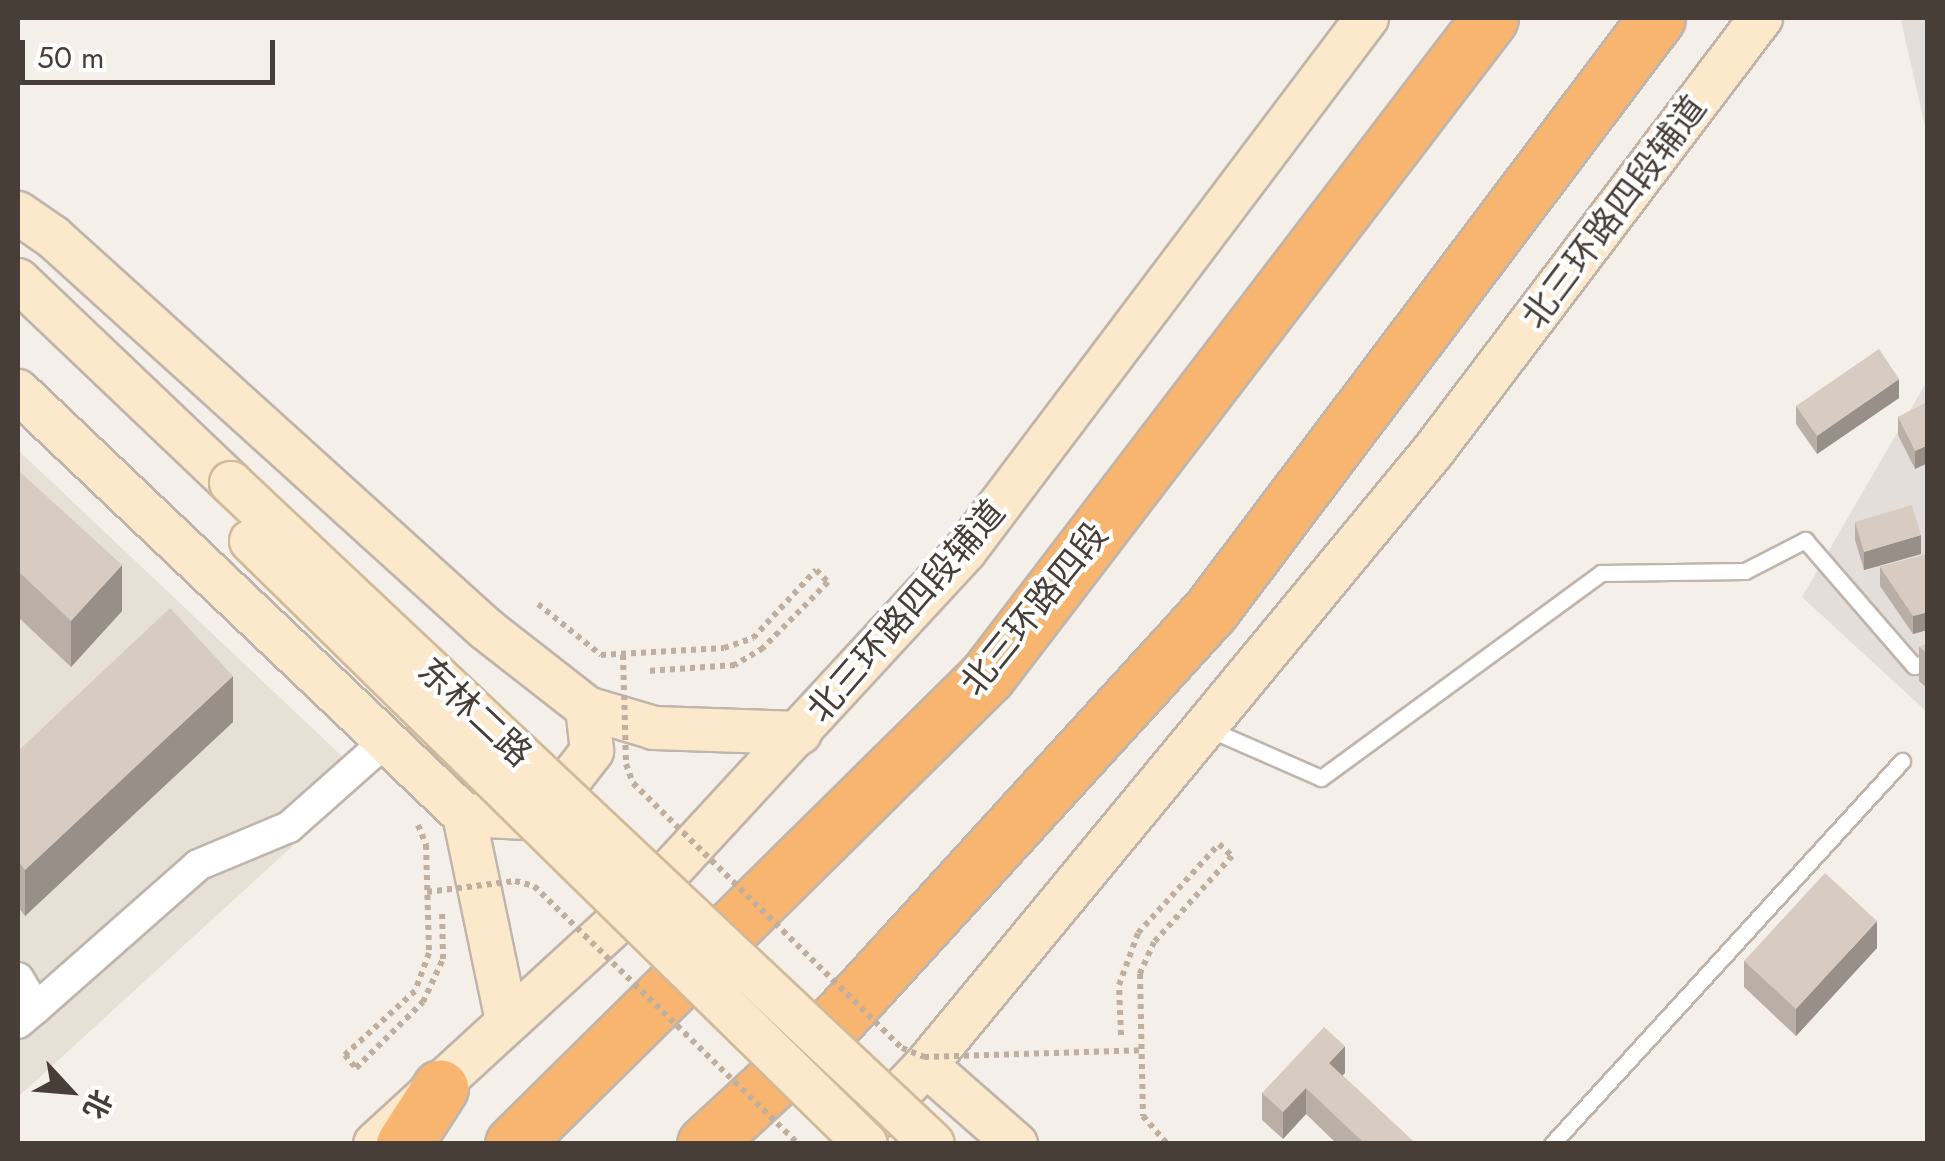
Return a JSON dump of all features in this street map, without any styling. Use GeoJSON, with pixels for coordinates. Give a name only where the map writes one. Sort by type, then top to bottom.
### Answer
{"type":"FeatureCollection","features":[{"type":"Feature","properties":{"kind":"highway","name":"北三环路四段"},"geometry":{"type":"LineString","coordinates":[[514,1144],[987,676],[1490,18]]}},
{"type":"Feature","properties":{"kind":"highway"},"geometry":{"type":"LineString","coordinates":[[706,1144],[824,1034],[1211,610],[1657,18]]}},
{"type":"Feature","properties":{"kind":"highway"},"geometry":{"type":"LineString","coordinates":[[404,1144],[440,1088]]}},
{"type":"Feature","properties":{"kind":"main road","name":"北三环路四段辅道"},"geometry":{"type":"LineString","coordinates":[[375,1144],[654,888],[965,551],[1367,18]]}},
{"type":"Feature","properties":{"kind":"main road","name":"北三环路四段辅道"},"geometry":{"type":"LineString","coordinates":[[851,1144],[926,1065],[1434,450],[1761,18]]}},
{"type":"Feature","properties":{"kind":"main road"},"geometry":{"type":"LineString","coordinates":[[18,213],[53,237],[486,629],[588,708],[654,728],[800,733]]}},
{"type":"Feature","properties":{"kind":"main road","name":"东林二路"},"geometry":{"type":"LineString","coordinates":[[18,280],[221,493],[866,1144]]}},
{"type":"Feature","properties":{"kind":"main road","name":"东林二路"},"geometry":{"type":"LineString","coordinates":[[18,318],[221,493],[933,1144]]}},
{"type":"Feature","properties":{"kind":"main road"},"geometry":{"type":"LineString","coordinates":[[18,391],[464,815],[508,1022]]}},
{"type":"Feature","properties":{"kind":"main road"},"geometry":{"type":"LineString","coordinates":[[464,815],[526,818],[552,803],[592,751],[588,708]]}},
{"type":"Feature","properties":{"kind":"main road"},"geometry":{"type":"LineString","coordinates":[[926,1065],[1016,1144]]}},
{"type":"Feature","properties":{"kind":"street"},"geometry":{"type":"LineString","coordinates":[[18,978],[26,1015],[198,866],[290,827],[386,741]]}},
{"type":"Feature","properties":{"kind":"lane"},"geometry":{"type":"LineString","coordinates":[[1205,727],[1322,778],[1601,574],[1745,571],[1805,540],[1914,666],[1928,662]]}},
{"type":"Feature","properties":{"kind":"lane"},"geometry":{"type":"LineString","coordinates":[[1552,1144],[1902,761]]}},
{"type":"Feature","properties":{"kind":"path"},"geometry":{"type":"LineString","coordinates":[[538,604],[588,647],[622,655],[724,648],[753,638],[816,570],[828,582],[763,648],[735,665],[647,672]]}},
{"type":"Feature","properties":{"kind":"path"},"geometry":{"type":"LineString","coordinates":[[622,655],[626,764],[633,782],[902,1048],[924,1057],[1142,1050]]}},
{"type":"Feature","properties":{"kind":"path"},"geometry":{"type":"LineString","coordinates":[[412,812],[426,845],[429,953],[415,991],[345,1055],[356,1068],[423,1002],[438,974],[442,892]]}},
{"type":"Feature","properties":{"kind":"path"},"geometry":{"type":"LineString","coordinates":[[1121,1035],[1119,985],[1138,932],[1219,844],[1232,856],[1154,942],[1140,974],[1143,1116],[1167,1144]]}},
{"type":"Feature","properties":{"kind":"path"},"geometry":{"type":"LineString","coordinates":[[427,892],[515,881],[534,886],[798,1144]]}},
{"type":"Feature","properties":{"kind":"shaded area"},"geometry":{"type":"Polygon","coordinates":[[[1927,18],[1927,134],[1901,21],[1927,18]]]}},
{"type":"Feature","properties":{"kind":"shaded area"},"geometry":{"type":"Polygon","coordinates":[[[1927,381],[1927,712],[1802,597],[1927,381]]]}},
{"type":"Feature","properties":{"kind":"shaded area"},"geometry":{"type":"Polygon","coordinates":[[[18,450],[366,779],[18,1097],[18,450]]]}},
{"type":"Feature","properties":{"kind":"building"},"geometry":{"type":"Polygon","coordinates":[[[1879,349],[1899,379],[1817,436],[1796,406],[1879,349]]]}},
{"type":"Feature","properties":{"kind":"building"},"geometry":{"type":"Polygon","coordinates":[[[1928,402],[1928,445],[1915,451],[1898,417],[1928,402]]]}},
{"type":"Feature","properties":{"kind":"building"},"geometry":{"type":"Polygon","coordinates":[[[18,470],[122,565],[71,621],[18,571],[18,470]]]}},
{"type":"Feature","properties":{"kind":"building"},"geometry":{"type":"Polygon","coordinates":[[[1912,505],[1921,535],[1864,552],[1855,522],[1912,505]]]}},
{"type":"Feature","properties":{"kind":"building"},"geometry":{"type":"Polygon","coordinates":[[[1928,554],[1928,612],[1913,616],[1880,567],[1928,554]]]}},
{"type":"Feature","properties":{"kind":"building"},"geometry":{"type":"Polygon","coordinates":[[[170,608],[233,676],[25,870],[18,861],[18,751],[170,608]]]}},
{"type":"Feature","properties":{"kind":"building"},"geometry":{"type":"Polygon","coordinates":[[[1825,873],[1877,921],[1796,1009],[1744,961],[1825,873]]]}},
{"type":"Feature","properties":{"kind":"building"},"geometry":{"type":"Polygon","coordinates":[[[1324,1027],[1345,1046],[1329,1063],[1416,1144],[1365,1144],[1306,1088],[1283,1112],[1262,1093],[1324,1027]]]}}]}
